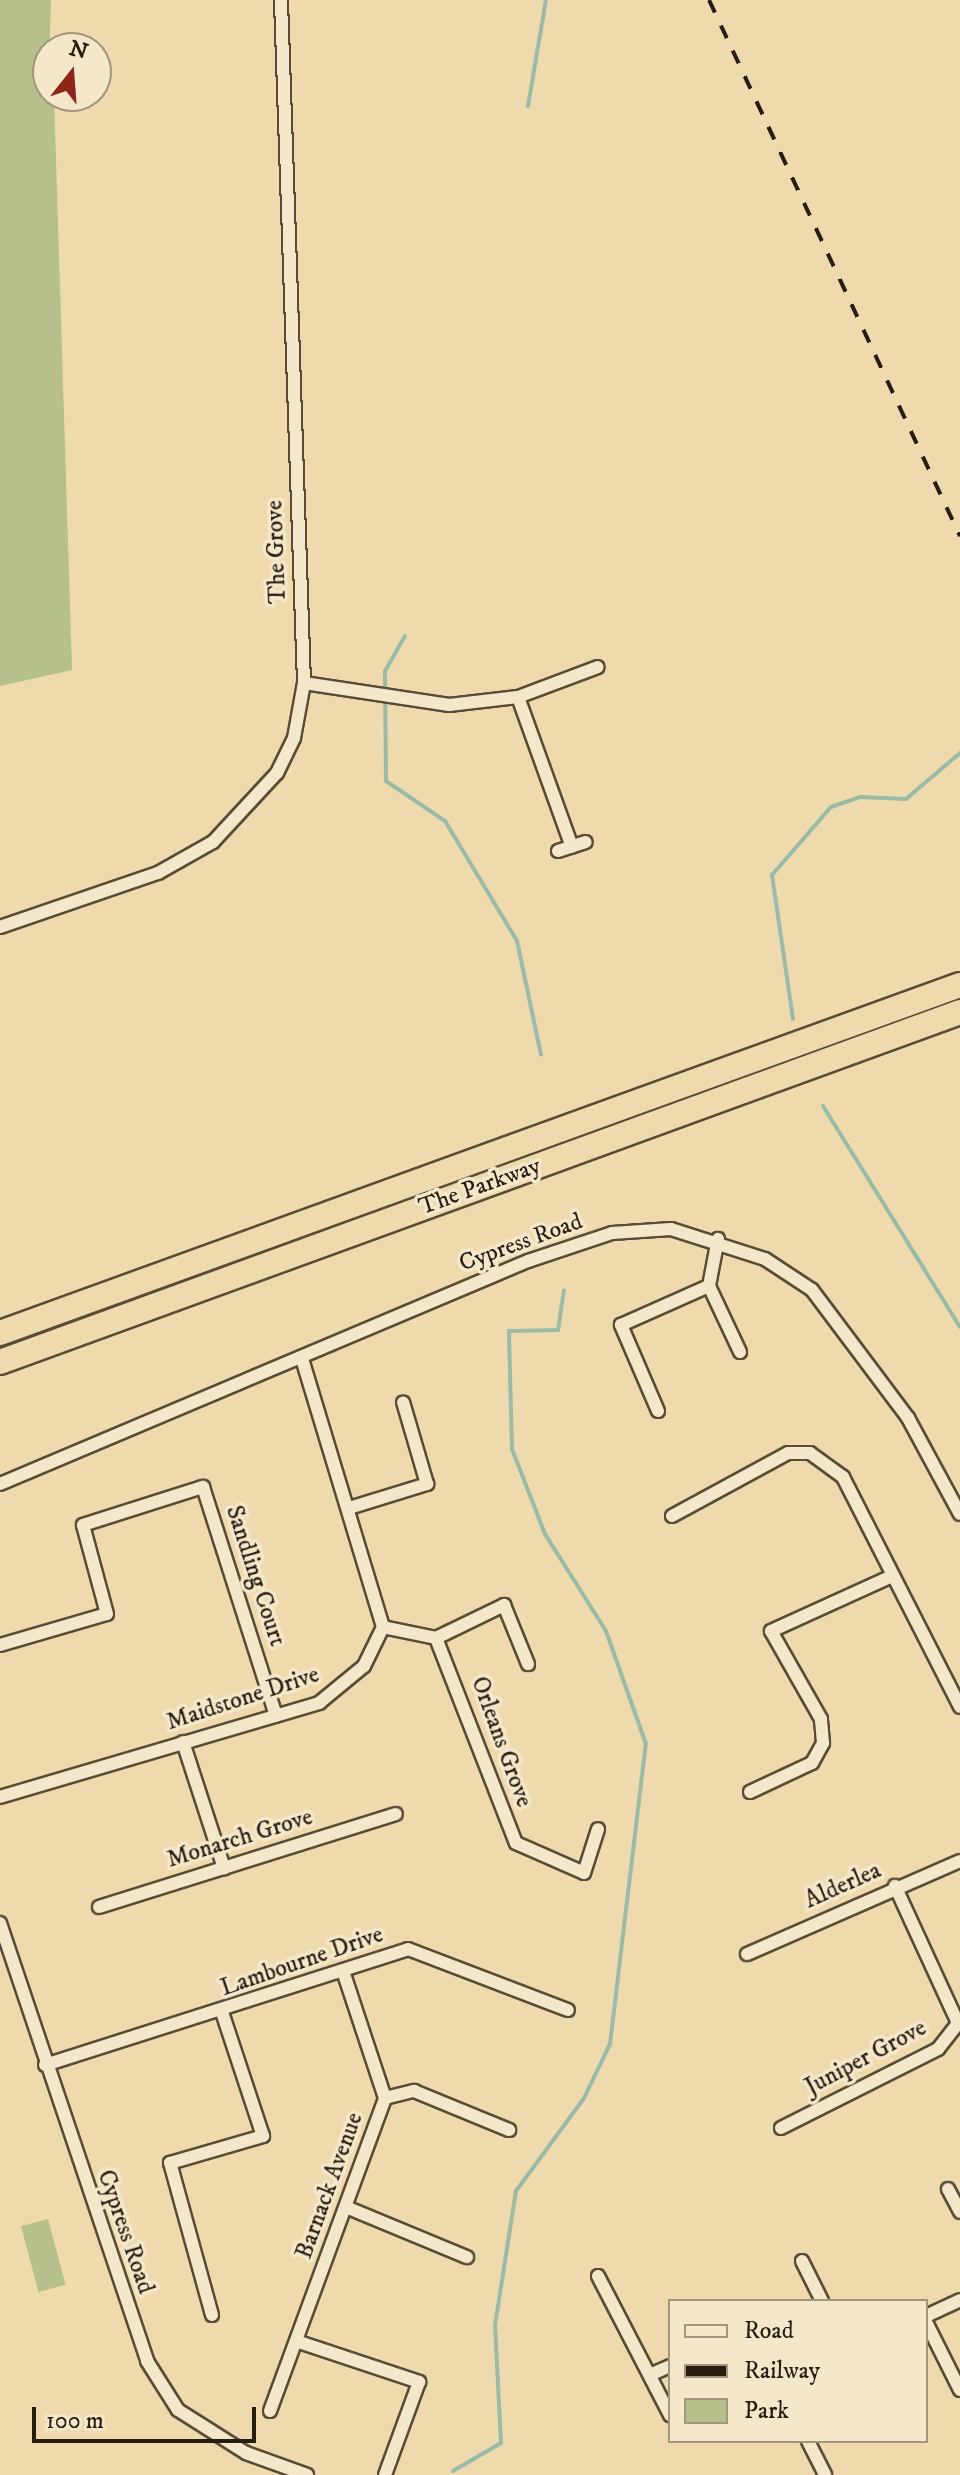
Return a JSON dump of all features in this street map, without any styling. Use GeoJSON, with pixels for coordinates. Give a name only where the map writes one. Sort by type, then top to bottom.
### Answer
{"type":"FeatureCollection","features":[{"type":"Feature","properties":{"kind":"highway","name":"The Parkway"},"geometry":{"type":"LineString","coordinates":[[0,1333],[960,985]]}},
{"type":"Feature","properties":{"kind":"highway","name":"The Parkway"},"geometry":{"type":"LineString","coordinates":[[0,1362],[960,1012]]}},
{"type":"Feature","properties":{"kind":"street","name":"The Grove"},"geometry":{"type":"LineString","coordinates":[[0,927],[158,873],[213,842],[287,758],[304,683],[281,0]]}},
{"type":"Feature","properties":{"kind":"street"},"geometry":{"type":"LineString","coordinates":[[304,683],[421,706],[518,697],[598,667]]}},
{"type":"Feature","properties":{"kind":"street"},"geometry":{"type":"LineString","coordinates":[[518,697],[572,847]]}},
{"type":"Feature","properties":{"kind":"street"},"geometry":{"type":"LineString","coordinates":[[558,851],[586,842]]}},
{"type":"Feature","properties":{"kind":"street","name":"Cypress Road"},"geometry":{"type":"LineString","coordinates":[[0,1484],[302,1358],[452,1291],[612,1233],[671,1229],[718,1239],[812,1290],[908,1418],[960,1514]]}},
{"type":"Feature","properties":{"kind":"street"},"geometry":{"type":"LineString","coordinates":[[718,1239],[709,1286],[740,1352]]}},
{"type":"Feature","properties":{"kind":"street"},"geometry":{"type":"LineString","coordinates":[[658,1411],[621,1325],[709,1286]]}},
{"type":"Feature","properties":{"kind":"street"},"geometry":{"type":"LineString","coordinates":[[302,1358],[383,1627],[436,1638],[504,1605],[528,1664]]}},
{"type":"Feature","properties":{"kind":"street"},"geometry":{"type":"LineString","coordinates":[[349,1508],[427,1484],[403,1402]]}},
{"type":"Feature","properties":{"kind":"street"},"geometry":{"type":"LineString","coordinates":[[672,1516],[788,1453],[810,1453],[843,1477],[960,1709]]}},
{"type":"Feature","properties":{"kind":"street","name":"Sandling Court"},"geometry":{"type":"LineString","coordinates":[[0,1645],[107,1614],[83,1525],[203,1487],[276,1716]]}},
{"type":"Feature","properties":{"kind":"street"},"geometry":{"type":"LineString","coordinates":[[750,1792],[812,1763],[823,1743],[821,1719],[771,1631],[892,1576]]}},
{"type":"Feature","properties":{"kind":"street","name":"Maidstone Drive"},"geometry":{"type":"LineString","coordinates":[[0,1797],[276,1716],[340,1689],[364,1666],[383,1627]]}},
{"type":"Feature","properties":{"kind":"street","name":"Orleans Grove"},"geometry":{"type":"LineString","coordinates":[[436,1638],[516,1843],[584,1873],[598,1829]]}},
{"type":"Feature","properties":{"kind":"street"},"geometry":{"type":"LineString","coordinates":[[183,1742],[224,1868]]}},
{"type":"Feature","properties":{"kind":"street","name":"Monarch Grove"},"geometry":{"type":"LineString","coordinates":[[99,1907],[396,1814]]}},
{"type":"Feature","properties":{"kind":"street","name":"Alderlea"},"geometry":{"type":"LineString","coordinates":[[747,1954],[895,1886],[960,1861]]}},
{"type":"Feature","properties":{"kind":"street","name":"Juniper Grove"},"geometry":{"type":"LineString","coordinates":[[781,2128],[938,2049],[958,2023],[895,1886]]}},
{"type":"Feature","properties":{"kind":"street","name":"Cypress Road"},"geometry":{"type":"LineString","coordinates":[[0,1923],[4,1948],[147,2361],[178,2410],[246,2453],[307,2475]]}},
{"type":"Feature","properties":{"kind":"street","name":"Lambourne Drive"},"geometry":{"type":"LineString","coordinates":[[45,2065],[344,1974],[408,1949],[568,2010]]}},
{"type":"Feature","properties":{"kind":"street","name":"Barnack Avenue"},"geometry":{"type":"LineString","coordinates":[[270,2411],[385,2098],[344,1974]]}},
{"type":"Feature","properties":{"kind":"street"},"geometry":{"type":"LineString","coordinates":[[212,2315],[170,2163],[263,2136],[222,2012]]}},
{"type":"Feature","properties":{"kind":"street"},"geometry":{"type":"LineString","coordinates":[[385,2098],[414,2091],[509,2130]]}},
{"type":"Feature","properties":{"kind":"street"},"geometry":{"type":"LineString","coordinates":[[948,2189],[960,2212]]}},
{"type":"Feature","properties":{"kind":"street"},"geometry":{"type":"LineString","coordinates":[[346,2207],[467,2257]]}},
{"type":"Feature","properties":{"kind":"street"},"geometry":{"type":"LineString","coordinates":[[802,2261],[821,2299]]}},
{"type":"Feature","properties":{"kind":"street"},"geometry":{"type":"LineString","coordinates":[[598,2276],[652,2374],[668,2410]]}},
{"type":"Feature","properties":{"kind":"street"},"geometry":{"type":"LineString","coordinates":[[928,2318],[960,2300]]}},
{"type":"Feature","properties":{"kind":"street"},"geometry":{"type":"LineString","coordinates":[[928,2323],[960,2390]]}},
{"type":"Feature","properties":{"kind":"street"},"geometry":{"type":"LineString","coordinates":[[296,2341],[419,2382],[385,2475]]}},
{"type":"Feature","properties":{"kind":"street"},"geometry":{"type":"LineString","coordinates":[[652,2374],[668,2367]]}},
{"type":"Feature","properties":{"kind":"street"},"geometry":{"type":"LineString","coordinates":[[809,2443],[825,2475]]}},
{"type":"Feature","properties":{"kind":"green space"},"geometry":{"type":"Polygon","coordinates":[[[0,0],[51,0],[50,32],[32,32],[32,112],[55,112],[72,670],[0,686],[0,0]]]}},
{"type":"Feature","properties":{"kind":"green space"},"geometry":{"type":"Polygon","coordinates":[[[48,2219],[66,2285],[39,2292],[21,2226],[48,2219]]]}},
{"type":"Feature","properties":{"kind":"waterway"},"geometry":{"type":"LineString","coordinates":[[528,106],[546,0]]}},
{"type":"Feature","properties":{"kind":"waterway"},"geometry":{"type":"LineString","coordinates":[[405,636],[385,671],[386,781],[445,821],[517,941],[541,1055]]}},
{"type":"Feature","properties":{"kind":"waterway"},"geometry":{"type":"LineString","coordinates":[[793,1019],[772,875],[831,807],[860,797],[906,799],[960,753]]}},
{"type":"Feature","properties":{"kind":"waterway"},"geometry":{"type":"LineString","coordinates":[[823,1106],[960,1327]]}},
{"type":"Feature","properties":{"kind":"waterway"},"geometry":{"type":"LineString","coordinates":[[453,2471],[501,2443],[495,2325],[516,2191],[584,2098],[610,2044],[646,1744],[606,1631],[545,1534],[512,1449],[509,1331],[558,1330],[564,1290]]}},
{"type":"Feature","properties":{"kind":"railway"},"geometry":{"type":"LineString","coordinates":[[709,0],[960,536]]}}]}
